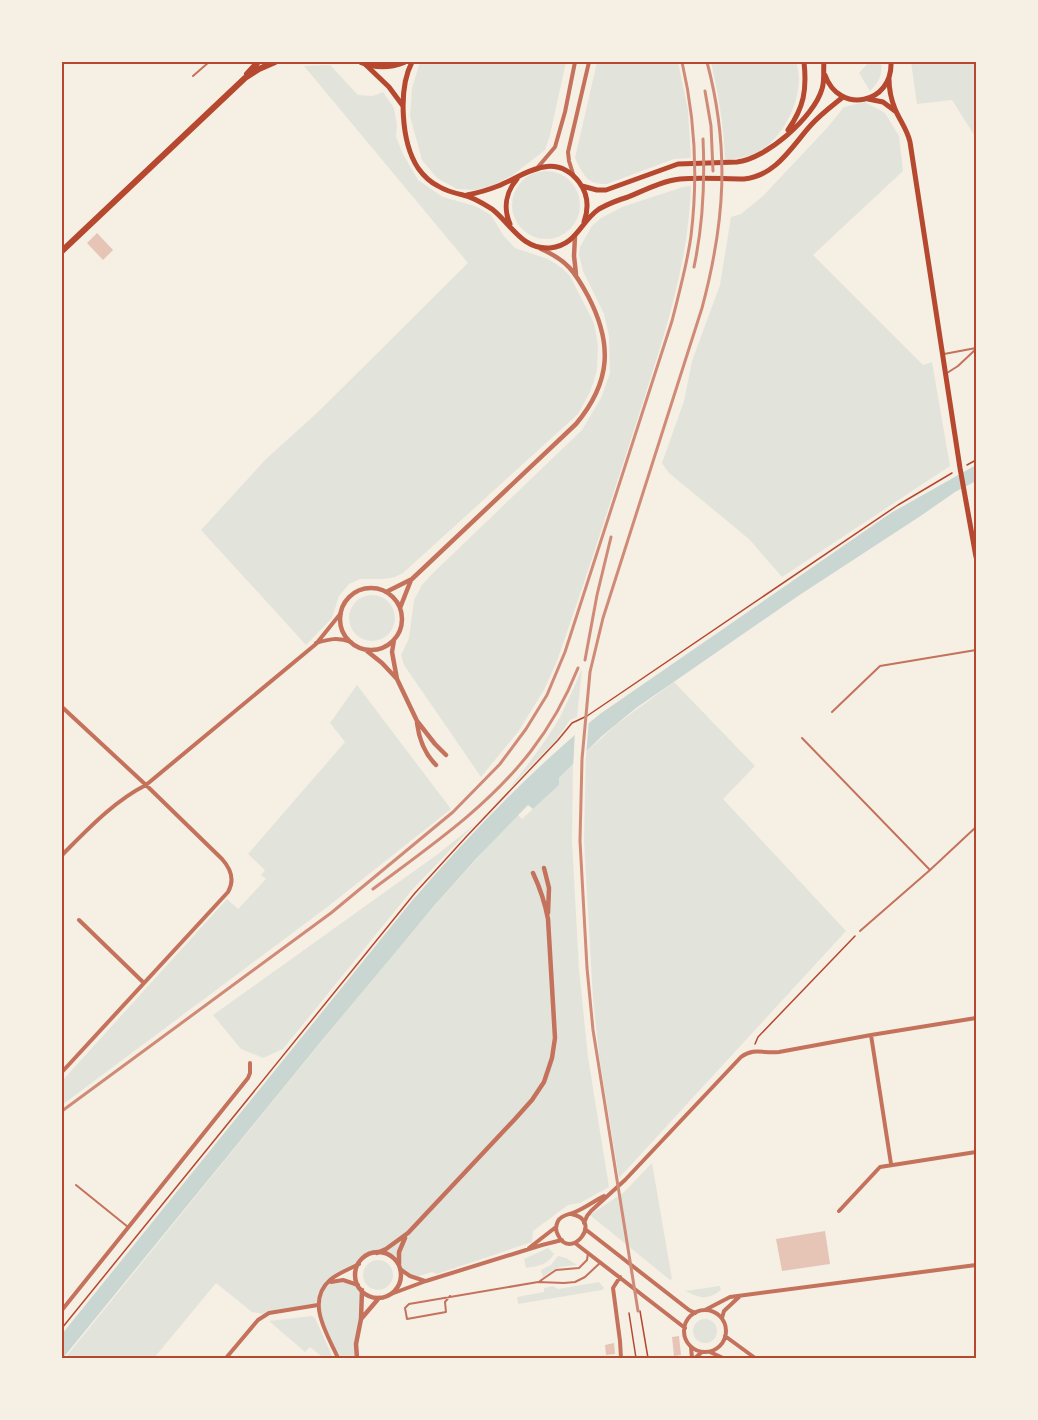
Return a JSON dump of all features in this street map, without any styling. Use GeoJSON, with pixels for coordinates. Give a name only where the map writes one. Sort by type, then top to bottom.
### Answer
{"type":"FeatureCollection","features":[{"type":"Feature","properties":{"kind":"main road"},"geometry":{"type":"LineString","coordinates":[[62,251],[237,85],[258,62]]}},
{"type":"Feature","properties":{"kind":"main road"},"geometry":{"type":"LineString","coordinates":[[237,85],[252,73],[275,62]]}},
{"type":"Feature","properties":{"kind":"main road"},"geometry":{"type":"LineString","coordinates":[[361,62],[381,66],[404,62]]}},
{"type":"Feature","properties":{"kind":"main road"},"geometry":{"type":"LineString","coordinates":[[361,62],[384,82],[403,106]]}},
{"type":"Feature","properties":{"kind":"main road"},"geometry":{"type":"LineString","coordinates":[[412,62],[406,82],[403,106],[410,151],[419,170],[439,187],[465,195],[493,210],[524,241],[537,247],[547,248],[567,242],[605,206],[670,181],[744,179],[760,175],[777,164],[813,123],[843,97]]}},
{"type":"Feature","properties":{"kind":"main road"},"geometry":{"type":"LineString","coordinates":[[777,143],[789,129],[803,102],[806,89],[804,62]]}},
{"type":"Feature","properties":{"kind":"main road"},"geometry":{"type":"LineString","coordinates":[[824,62],[825,74],[832,89],[843,97],[854,100],[874,96],[889,79]]}},
{"type":"Feature","properties":{"kind":"main road"},"geometry":{"type":"LineString","coordinates":[[891,62],[889,92],[896,111],[906,127],[910,142],[960,468],[976,557]]}},
{"type":"Feature","properties":{"kind":"main road"},"geometry":{"type":"LineString","coordinates":[[582,186],[597,190],[610,189],[682,163],[747,161],[762,154],[796,127],[816,104],[825,74]]}},
{"type":"Feature","properties":{"kind":"main road"},"geometry":{"type":"LineString","coordinates":[[865,99],[884,102],[896,111]]}},
{"type":"Feature","properties":{"kind":"main road"},"geometry":{"type":"LineString","coordinates":[[465,195],[493,188],[538,167],[560,169],[574,177],[582,186],[587,205],[582,226]]}},
{"type":"Feature","properties":{"kind":"main road"},"geometry":{"type":"LineString","coordinates":[[512,229],[507,215],[507,200],[512,185],[523,174]]}},
{"type":"Feature","properties":{"kind":"street"},"geometry":{"type":"LineString","coordinates":[[538,167],[555,147],[575,62]]}},
{"type":"Feature","properties":{"kind":"street"},"geometry":{"type":"LineString","coordinates":[[574,177],[568,153],[589,62]]}},
{"type":"Feature","properties":{"kind":"street"},"geometry":{"type":"LineString","coordinates":[[575,236],[576,274]]}},
{"type":"Feature","properties":{"kind":"street"},"geometry":{"type":"LineString","coordinates":[[386,592],[412,579],[576,424],[596,396],[604,364],[603,333],[598,317],[576,274],[570,267],[537,247]]}},
{"type":"Feature","properties":{"kind":"street"},"geometry":{"type":"LineString","coordinates":[[400,608],[412,579]]}},
{"type":"Feature","properties":{"kind":"street"},"geometry":{"type":"LineString","coordinates":[[62,855],[125,797],[146,785],[316,644],[341,613],[348,599],[356,592],[371,588],[386,592],[394,598],[400,608],[401,627],[388,645],[365,649]]}},
{"type":"Feature","properties":{"kind":"street"},"geometry":{"type":"LineString","coordinates":[[341,613],[342,629],[351,642]]}},
{"type":"Feature","properties":{"kind":"street"},"geometry":{"type":"LineString","coordinates":[[316,644],[337,638],[351,642],[365,649],[397,679]]}},
{"type":"Feature","properties":{"kind":"street"},"geometry":{"type":"LineString","coordinates":[[394,639],[392,652],[397,679],[417,721],[446,755]]}},
{"type":"Feature","properties":{"kind":"street"},"geometry":{"type":"LineString","coordinates":[[62,707],[225,863],[232,882],[230,890],[62,1072]]}},
{"type":"Feature","properties":{"kind":"street"},"geometry":{"type":"LineString","coordinates":[[417,721],[424,748],[436,765]]}},
{"type":"Feature","properties":{"kind":"street"},"geometry":{"type":"LineString","coordinates":[[391,1294],[400,1281],[399,1252],[403,1240],[515,1119],[538,1092],[547,1075],[555,1038],[548,919],[549,888],[544,868]]}},
{"type":"Feature","properties":{"kind":"street"},"geometry":{"type":"LineString","coordinates":[[533,873],[548,919]]}},
{"type":"Feature","properties":{"kind":"street"},"geometry":{"type":"LineString","coordinates":[[79,920],[144,983]]}},
{"type":"Feature","properties":{"kind":"street"},"geometry":{"type":"LineString","coordinates":[[524,1251],[544,1237],[561,1218],[609,1192],[625,1180],[741,1057],[751,1051],[779,1052],[976,1018]]}},
{"type":"Feature","properties":{"kind":"street"},"geometry":{"type":"LineString","coordinates":[[871,1035],[891,1164]]}},
{"type":"Feature","properties":{"kind":"street"},"geometry":{"type":"LineString","coordinates":[[62,1310],[247,1079],[249,1063]]}},
{"type":"Feature","properties":{"kind":"street"},"geometry":{"type":"LineString","coordinates":[[839,1211],[880,1167],[976,1152]]}},
{"type":"Feature","properties":{"kind":"street"},"geometry":{"type":"LineString","coordinates":[[575,1243],[582,1238],[589,1213],[609,1192]]}},
{"type":"Feature","properties":{"kind":"street"},"geometry":{"type":"LineString","coordinates":[[571,1214],[579,1216],[585,1226],[695,1313]]}},
{"type":"Feature","properties":{"kind":"street"},"geometry":{"type":"LineString","coordinates":[[556,1226],[557,1234],[562,1240],[575,1243],[588,1252],[685,1328]]}},
{"type":"Feature","properties":{"kind":"street"},"geometry":{"type":"LineString","coordinates":[[338,1359],[320,1317],[318,1305],[321,1295],[328,1283],[336,1276],[359,1264],[367,1256],[387,1249],[408,1233]]}},
{"type":"Feature","properties":{"kind":"street"},"geometry":{"type":"LineString","coordinates":[[361,1319],[380,1298],[426,1281],[562,1240]]}},
{"type":"Feature","properties":{"kind":"street"},"geometry":{"type":"LineString","coordinates":[[378,1253],[392,1257],[399,1268],[410,1276],[426,1281]]}},
{"type":"Feature","properties":{"kind":"street"},"geometry":{"type":"LineString","coordinates":[[358,1285],[356,1274],[359,1264]]}},
{"type":"Feature","properties":{"kind":"street"},"geometry":{"type":"LineString","coordinates":[[705,1310],[714,1312],[725,1325],[725,1336],[721,1344],[709,1352],[696,1350],[691,1346],[686,1338],[687,1320],[695,1313],[730,1297],[976,1265]]}},
{"type":"Feature","properties":{"kind":"street"},"geometry":{"type":"LineString","coordinates":[[620,1277],[613,1288],[621,1359]]}},
{"type":"Feature","properties":{"kind":"street"},"geometry":{"type":"LineString","coordinates":[[328,1283],[340,1280],[351,1282],[358,1285],[368,1295],[380,1298]]}},
{"type":"Feature","properties":{"kind":"street"},"geometry":{"type":"LineString","coordinates":[[357,1359],[356,1344],[361,1319],[362,1290]]}},
{"type":"Feature","properties":{"kind":"street"},"geometry":{"type":"LineString","coordinates":[[722,1319],[724,1311],[740,1296]]}},
{"type":"Feature","properties":{"kind":"street"},"geometry":{"type":"LineString","coordinates":[[226,1359],[263,1316],[318,1305]]}},
{"type":"Feature","properties":{"kind":"street"},"geometry":{"type":"LineString","coordinates":[[725,1336],[755,1359]]}},
{"type":"Feature","properties":{"kind":"street"},"geometry":{"type":"LineString","coordinates":[[691,1346],[693,1359],[703,1352]]}},
{"type":"Feature","properties":{"kind":"street"},"geometry":{"type":"LineString","coordinates":[[709,1352],[723,1359]]}},
{"type":"Feature","properties":{"kind":"lane"},"geometry":{"type":"LineString","coordinates":[[194,76],[208,62]]}},
{"type":"Feature","properties":{"kind":"lane"},"geometry":{"type":"LineString","coordinates":[[944,354],[976,349]]}},
{"type":"Feature","properties":{"kind":"lane"},"geometry":{"type":"LineString","coordinates":[[947,373],[976,349]]}},
{"type":"Feature","properties":{"kind":"lane"},"geometry":{"type":"LineString","coordinates":[[832,712],[880,666],[976,650]]}},
{"type":"Feature","properties":{"kind":"lane"},"geometry":{"type":"LineString","coordinates":[[802,738],[930,870]]}},
{"type":"Feature","properties":{"kind":"lane"},"geometry":{"type":"LineString","coordinates":[[860,931],[976,827]]}},
{"type":"Feature","properties":{"kind":"lane"},"geometry":{"type":"LineString","coordinates":[[76,1185],[128,1227]]}},
{"type":"Feature","properties":{"kind":"lane"},"geometry":{"type":"LineString","coordinates":[[538,1282],[556,1270],[579,1268],[587,1260],[588,1252]]}},
{"type":"Feature","properties":{"kind":"lane"},"geometry":{"type":"LineString","coordinates":[[450,1296],[445,1302],[446,1312],[407,1319],[405,1308],[409,1304],[450,1296],[538,1282],[575,1282],[585,1277],[601,1262]]}},
{"type":"Feature","properties":{"kind":"path"},"geometry":{"type":"LineString","coordinates":[[62,1328],[415,893],[572,723],[588,716],[898,505],[976,460]]}},
{"type":"Feature","properties":{"kind":"path"},"geometry":{"type":"LineString","coordinates":[[751,1051],[761,1034],[860,931]]}},
{"type":"Feature","properties":{"kind":"path"},"geometry":{"type":"LineString","coordinates":[[640,1311],[648,1359]]}},
{"type":"Feature","properties":{"kind":"path"},"geometry":{"type":"LineString","coordinates":[[629,1313],[636,1359]]}},
{"type":"Feature","properties":{"kind":"shaded area"},"geometry":{"type":"Polygon","coordinates":[[[420,62],[566,62],[545,150],[513,175],[494,185],[475,190],[457,189],[437,178],[422,160],[410,116],[412,88],[420,62]]]}},
{"type":"Feature","properties":{"kind":"shaded area"},"geometry":{"type":"Polygon","coordinates":[[[597,62],[678,62],[688,110],[691,158],[674,159],[607,184],[594,183],[587,178],[575,158],[597,62]]]}},
{"type":"Feature","properties":{"kind":"shaded area"},"geometry":{"type":"Polygon","coordinates":[[[711,62],[796,62],[799,74],[798,86],[791,113],[777,136],[758,152],[725,160],[720,110],[711,62]]]}},
{"type":"Feature","properties":{"kind":"shaded area"},"geometry":{"type":"Polygon","coordinates":[[[869,62],[881,62],[880,78],[870,91],[859,73],[869,62]]]}},
{"type":"Feature","properties":{"kind":"shaded area"},"geometry":{"type":"Polygon","coordinates":[[[911,62],[976,62],[976,138],[952,100],[917,104],[911,62]]]}},
{"type":"Feature","properties":{"kind":"shaded area"},"geometry":{"type":"Polygon","coordinates":[[[330,65],[358,95],[373,96],[383,92],[394,108],[397,125],[396,137],[418,180],[443,197],[475,206],[491,215],[503,235],[515,248],[548,259],[570,276],[594,323],[598,346],[594,381],[578,414],[403,573],[384,579],[360,579],[349,584],[339,596],[332,618],[306,645],[201,530],[266,459],[319,411],[468,263],[304,66],[330,65]]]}},
{"type":"Feature","properties":{"kind":"shaded area"},"geometry":{"type":"Polygon","coordinates":[[[865,102],[885,113],[899,136],[903,171],[813,255],[923,365],[932,362],[950,466],[782,577],[749,539],[669,473],[662,463],[684,401],[692,361],[720,285],[731,217],[741,214],[763,196],[844,107],[865,102]]]}},
{"type":"Feature","properties":{"kind":"shaded area"},"geometry":{"type":"Polygon","coordinates":[[[546,171],[559,174],[570,181],[577,192],[580,205],[577,218],[570,229],[559,236],[546,239],[533,236],[522,229],[515,218],[512,205],[515,192],[522,181],[533,174],[546,171]]]}},
{"type":"Feature","properties":{"kind":"shaded area"},"geometry":{"type":"Polygon","coordinates":[[[691,186],[685,248],[664,336],[557,661],[544,690],[518,732],[481,777],[404,665],[401,655],[409,638],[414,600],[422,585],[432,574],[582,430],[601,398],[610,373],[609,336],[604,314],[583,271],[579,254],[580,247],[592,226],[601,218],[622,207],[691,186]]]}},
{"type":"Feature","properties":{"kind":"shaded area"},"geometry":{"type":"Polygon","coordinates":[[[976,465],[976,481],[955,492],[798,596],[636,708],[602,736],[559,778],[559,785],[533,809],[528,805],[434,906],[62,1358],[62,1334],[411,902],[455,852],[525,780],[600,714],[891,513],[976,465]]]}},
{"type":"Feature","properties":{"kind":"shaded area"},"geometry":{"type":"Polygon","coordinates":[[[372,595],[388,602],[395,618],[388,634],[372,641],[356,634],[349,618],[356,602],[372,595]]]}},
{"type":"Feature","properties":{"kind":"shaded area"},"geometry":{"type":"Polygon","coordinates":[[[582,669],[577,717],[570,720],[557,739],[507,791],[554,727],[582,669]]]}},
{"type":"Feature","properties":{"kind":"shaded area"},"geometry":{"type":"Polygon","coordinates":[[[674,682],[755,766],[723,799],[846,931],[619,1178],[599,1055],[593,999],[584,841],[586,752],[617,724],[674,682]]]}},
{"type":"Feature","properties":{"kind":"shaded area"},"geometry":{"type":"Polygon","coordinates":[[[357,685],[451,809],[326,908],[62,1105],[62,1081],[227,899],[238,909],[266,879],[261,875],[265,870],[248,854],[345,742],[330,723],[357,685]]]}},
{"type":"Feature","properties":{"kind":"shaded area"},"geometry":{"type":"Polygon","coordinates":[[[573,765],[572,841],[579,969],[588,1057],[609,1187],[580,1203],[568,1205],[533,1231],[532,1242],[437,1274],[432,1272],[416,1277],[400,1269],[395,1259],[376,1251],[329,1281],[340,1280],[358,1285],[362,1290],[357,1358],[338,1358],[320,1319],[318,1305],[263,1314],[252,1312],[216,1283],[154,1358],[65,1358],[426,915],[518,815],[522,819],[559,785],[559,778],[573,765]]]}},
{"type":"Feature","properties":{"kind":"shaded area"},"geometry":{"type":"Polygon","coordinates":[[[474,825],[412,890],[283,1049],[263,1058],[241,1049],[213,1015],[438,854],[474,825]]]}},
{"type":"Feature","properties":{"kind":"shaded area"},"geometry":{"type":"Polygon","coordinates":[[[652,1163],[672,1279],[670,1280],[590,1215],[624,1192],[652,1163]]]}},
{"type":"Feature","properties":{"kind":"shaded area"},"geometry":{"type":"Polygon","coordinates":[[[548,1248],[554,1254],[548,1261],[539,1266],[526,1268],[524,1259],[548,1248]]]}},
{"type":"Feature","properties":{"kind":"shaded area"},"geometry":{"type":"Polygon","coordinates":[[[558,1256],[577,1265],[559,1268],[543,1277],[541,1270],[551,1265],[558,1256]]]}},
{"type":"Feature","properties":{"kind":"shaded area"},"geometry":{"type":"Polygon","coordinates":[[[378,1260],[389,1264],[393,1275],[389,1286],[378,1290],[367,1286],[363,1275],[367,1264],[378,1260]]]}},
{"type":"Feature","properties":{"kind":"shaded area"},"geometry":{"type":"Polygon","coordinates":[[[599,1282],[604,1288],[602,1290],[518,1304],[517,1297],[544,1292],[544,1288],[553,1286],[558,1289],[599,1282]]]}},
{"type":"Feature","properties":{"kind":"shaded area"},"geometry":{"type":"Polygon","coordinates":[[[720,1286],[721,1290],[707,1297],[699,1297],[685,1291],[720,1286]]]}},
{"type":"Feature","properties":{"kind":"shaded area"},"geometry":{"type":"Polygon","coordinates":[[[312,1316],[333,1358],[318,1358],[320,1355],[310,1347],[305,1352],[269,1321],[312,1316]]]}},
{"type":"Feature","properties":{"kind":"shaded area"},"geometry":{"type":"Polygon","coordinates":[[[705,1319],[714,1322],[717,1331],[714,1340],[705,1343],[696,1340],[693,1331],[696,1322],[705,1319]]]}},
{"type":"Feature","properties":{"kind":"pier"},"geometry":{"type":"Polygon","coordinates":[[[589,719],[586,757],[573,769],[575,730],[589,719]]]}},
{"type":"Feature","properties":{"kind":"building"},"geometry":{"type":"Polygon","coordinates":[[[97,233],[113,250],[103,260],[87,243],[97,233]]]}},
{"type":"Feature","properties":{"kind":"building"},"geometry":{"type":"Polygon","coordinates":[[[825,1231],[830,1264],[782,1271],[776,1239],[825,1231]]]}},
{"type":"Feature","properties":{"kind":"building"},"geometry":{"type":"Polygon","coordinates":[[[679,1336],[681,1355],[674,1356],[672,1337],[679,1336]]]}},
{"type":"Feature","properties":{"kind":"building"},"geometry":{"type":"Polygon","coordinates":[[[614,1343],[615,1354],[606,1355],[605,1345],[614,1343]]]}},
{"type":"Feature","properties":{"kind":"railway"},"geometry":{"type":"LineString","coordinates":[[62,1111],[331,913],[453,812],[500,764],[547,695],[565,652],[672,321],[685,268],[691,236],[695,170],[690,105],[682,62]]}},
{"type":"Feature","properties":{"kind":"railway"},"geometry":{"type":"LineString","coordinates":[[638,1311],[593,1030],[580,841],[582,759],[590,672],[603,618],[702,308],[716,246],[722,185],[722,155],[719,125],[707,62]]}},
{"type":"Feature","properties":{"kind":"railway"},"geometry":{"type":"LineString","coordinates":[[705,91],[711,126],[713,171]]}},
{"type":"Feature","properties":{"kind":"railway"},"geometry":{"type":"LineString","coordinates":[[694,267],[703,203],[703,139]]}},
{"type":"Feature","properties":{"kind":"railway"},"geometry":{"type":"LineString","coordinates":[[585,660],[611,537]]}},
{"type":"Feature","properties":{"kind":"railway"},"geometry":{"type":"LineString","coordinates":[[373,889],[457,825],[514,771],[551,721],[578,668]]}}]}
